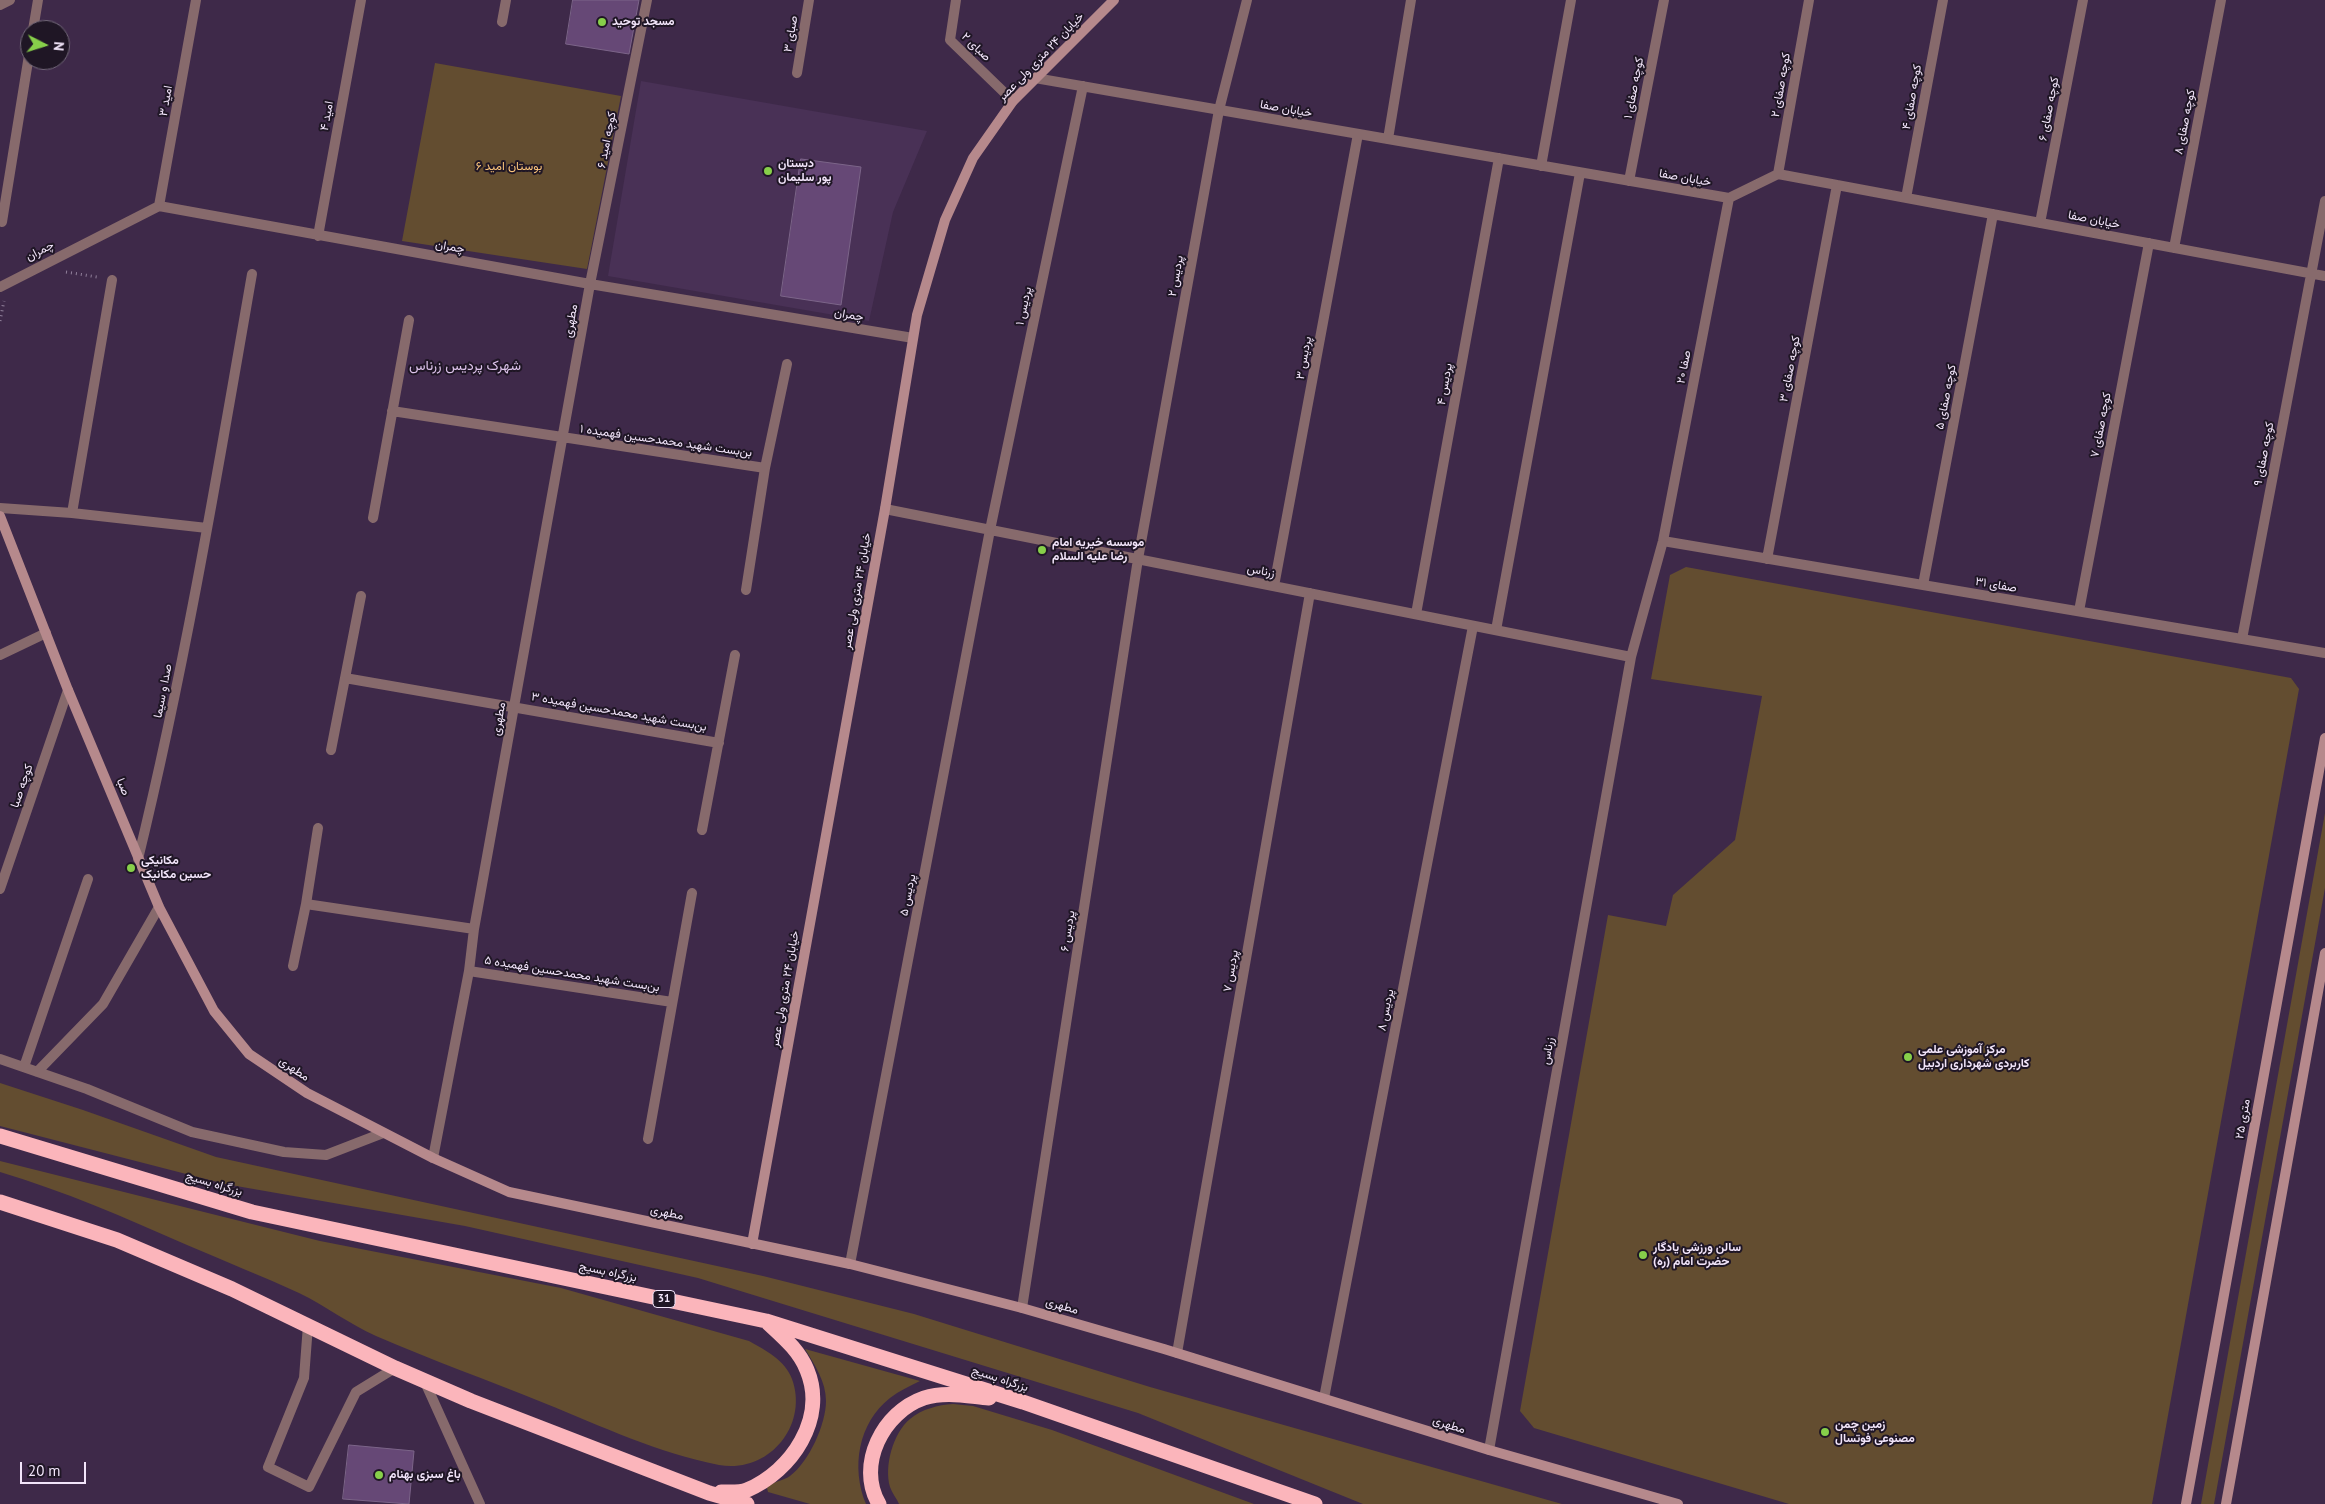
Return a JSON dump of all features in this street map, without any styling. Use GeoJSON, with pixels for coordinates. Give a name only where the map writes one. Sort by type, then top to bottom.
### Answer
{"type":"FeatureCollection","features":[{"type":"Feature","properties":{"kind":"highway","name":"بزرگراه بسیج"},"geometry":{"type":"LineString","coordinates":[[0,1136],[252,1212],[766,1321],[1023,1402],[1315,1504]]}},
{"type":"Feature","properties":{"kind":"highway"},"geometry":{"type":"LineString","coordinates":[[0,1202],[117,1240],[232,1289],[395,1368],[480,1404],[709,1493],[747,1504]]}},
{"type":"Feature","properties":{"kind":"highway"},"geometry":{"type":"LineString","coordinates":[[709,1493],[745,1491],[776,1473],[786,1463],[803,1439],[810,1420],[814,1405],[813,1388],[807,1370],[799,1353],[766,1321]]}},
{"type":"Feature","properties":{"kind":"highway"},"geometry":{"type":"LineString","coordinates":[[879,1504],[875,1497],[871,1473],[873,1449],[884,1430],[898,1412],[923,1398],[944,1394],[1023,1402]]}},
{"type":"Feature","properties":{"kind":"street"},"geometry":{"type":"LineString","coordinates":[[0,5],[10,0]]}},
{"type":"Feature","properties":{"kind":"street"},"geometry":{"type":"LineString","coordinates":[[35,20],[38,0]]}},
{"type":"Feature","properties":{"kind":"street","name":"امید ۳"},"geometry":{"type":"LineString","coordinates":[[159,206],[196,0]]}},
{"type":"Feature","properties":{"kind":"street","name":"امید ۴"},"geometry":{"type":"LineString","coordinates":[[318,236],[361,0]]}},
{"type":"Feature","properties":{"kind":"street"},"geometry":{"type":"LineString","coordinates":[[502,22],[506,0]]}},
{"type":"Feature","properties":{"kind":"street","name":"کوچه امید ۶"},"geometry":{"type":"LineString","coordinates":[[590,284],[647,0]]}},
{"type":"Feature","properties":{"kind":"street","name":"صبای ۳"},"geometry":{"type":"LineString","coordinates":[[797,73],[809,0]]}},
{"type":"Feature","properties":{"kind":"street","name":"صبای ۲"},"geometry":{"type":"LineString","coordinates":[[956,0],[950,40],[1013,101]]}},
{"type":"Feature","properties":{"kind":"street","name":"خیابان ۲۴ متری ولی عصر"},"geometry":{"type":"LineString","coordinates":[[752,1244],[885,509],[917,315],[945,220],[973,158],[1013,101],[1114,0]]}},
{"type":"Feature","properties":{"kind":"street","name":"پردیس ۲"},"geometry":{"type":"LineString","coordinates":[[1138,559],[1219,110],[1247,0]]}},
{"type":"Feature","properties":{"kind":"street"},"geometry":{"type":"LineString","coordinates":[[1388,139],[1411,0]]}},
{"type":"Feature","properties":{"kind":"street"},"geometry":{"type":"LineString","coordinates":[[1541,166],[1571,0]]}},
{"type":"Feature","properties":{"kind":"street","name":"کوچه صفای ۱"},"geometry":{"type":"LineString","coordinates":[[1629,181],[1664,0]]}},
{"type":"Feature","properties":{"kind":"street","name":"کوچه صفای ۲"},"geometry":{"type":"LineString","coordinates":[[1778,174],[1809,0]]}},
{"type":"Feature","properties":{"kind":"street","name":"کوچه صفای ۴"},"geometry":{"type":"LineString","coordinates":[[1906,198],[1943,0]]}},
{"type":"Feature","properties":{"kind":"street","name":"کوچه صفای ۶"},"geometry":{"type":"LineString","coordinates":[[2040,223],[2083,0]]}},
{"type":"Feature","properties":{"kind":"street","name":"کوچه صفای ۸"},"geometry":{"type":"LineString","coordinates":[[2174,248],[2220,0]]}},
{"type":"Feature","properties":{"kind":"street"},"geometry":{"type":"LineString","coordinates":[[2,222],[27,70]]}},
{"type":"Feature","properties":{"kind":"street","name":"خیابان صفا"},"geometry":{"type":"LineString","coordinates":[[1035,78],[1729,198]]}},
{"type":"Feature","properties":{"kind":"street","name":"پردیس ۱"},"geometry":{"type":"LineString","coordinates":[[990,530],[1083,86]]}},
{"type":"Feature","properties":{"kind":"street","name":"پردیس ۳"},"geometry":{"type":"LineString","coordinates":[[1274,586],[1358,134]]}},
{"type":"Feature","properties":{"kind":"street","name":"پردیس ۴"},"geometry":{"type":"LineString","coordinates":[[1416,614],[1498,158]]}},
{"type":"Feature","properties":{"kind":"street"},"geometry":{"type":"LineString","coordinates":[[1496,630],[1580,173]]}},
{"type":"Feature","properties":{"kind":"street"},"geometry":{"type":"LineString","coordinates":[[1729,198],[1778,174]]}},
{"type":"Feature","properties":{"kind":"street","name":"خیابان صفا"},"geometry":{"type":"LineString","coordinates":[[1778,174],[2325,276]]}},
{"type":"Feature","properties":{"kind":"street","name":"کوچه صفای ۳"},"geometry":{"type":"LineString","coordinates":[[1767,558],[1837,185]]}},
{"type":"Feature","properties":{"kind":"street","name":"صفا ۲۰"},"geometry":{"type":"LineString","coordinates":[[1663,541],[1729,198]]}},
{"type":"Feature","properties":{"kind":"street","name":"کوچه صفای ۹"},"geometry":{"type":"LineString","coordinates":[[2242,639],[2325,201]]}},
{"type":"Feature","properties":{"kind":"street","name":"چمران"},"geometry":{"type":"LineString","coordinates":[[0,287],[159,206],[590,284],[913,338]]}},
{"type":"Feature","properties":{"kind":"street","name":"کوچه صفای ۵"},"geometry":{"type":"LineString","coordinates":[[1923,585],[1994,214]]}},
{"type":"Feature","properties":{"kind":"street","name":"کوچه صفای ۷"},"geometry":{"type":"LineString","coordinates":[[2078,611],[2149,243]]}},
{"type":"Feature","properties":{"kind":"street","name":"صدا و سیما"},"geometry":{"type":"LineString","coordinates":[[138,859],[163,757],[207,528],[252,274]]}},
{"type":"Feature","properties":{"kind":"street"},"geometry":{"type":"LineString","coordinates":[[72,512],[112,280]]}},
{"type":"Feature","properties":{"kind":"street","name":"مطهری"},"geometry":{"type":"LineString","coordinates":[[433,1158],[469,971],[474,929],[590,284]]}},
{"type":"Feature","properties":{"kind":"street"},"geometry":{"type":"LineString","coordinates":[[373,518],[409,320]]}},
{"type":"Feature","properties":{"kind":"street","name":"بن‌بست شهید محمدحسین فهمیده ۱"},"geometry":{"type":"LineString","coordinates":[[746,590],[766,468],[787,364]]}},
{"type":"Feature","properties":{"kind":"street","name":"بن‌بست شهید محمدحسین فهمیده ۱"},"geometry":{"type":"LineString","coordinates":[[392,411],[766,468]]}},
{"type":"Feature","properties":{"kind":"street"},"geometry":{"type":"LineString","coordinates":[[0,508],[72,512],[207,528]]}},
{"type":"Feature","properties":{"kind":"street","name":"زرناس"},"geometry":{"type":"LineString","coordinates":[[885,509],[1631,657]]}},
{"type":"Feature","properties":{"kind":"street","name":"صبا"},"geometry":{"type":"LineString","coordinates":[[0,516],[68,690],[158,907],[214,1012],[248,1054]]}},
{"type":"Feature","properties":{"kind":"street","name":"پردیس ۵"},"geometry":{"type":"LineString","coordinates":[[850,1264],[990,530]]}},
{"type":"Feature","properties":{"kind":"street","name":"زرناس"},"geometry":{"type":"LineString","coordinates":[[1489,1450],[1631,657],[1663,541]]}},
{"type":"Feature","properties":{"kind":"street","name":"صفای ۳۱"},"geometry":{"type":"LineString","coordinates":[[1663,541],[2325,653]]}},
{"type":"Feature","properties":{"kind":"street","name":"پردیس ۶"},"geometry":{"type":"LineString","coordinates":[[1022,1308],[1138,559]]}},
{"type":"Feature","properties":{"kind":"street","name":"پردیس ۷"},"geometry":{"type":"LineString","coordinates":[[1177,1353],[1310,593]]}},
{"type":"Feature","properties":{"kind":"street"},"geometry":{"type":"LineString","coordinates":[[331,750],[361,596]]}},
{"type":"Feature","properties":{"kind":"street","name":"پردیس ۸"},"geometry":{"type":"LineString","coordinates":[[1324,1398],[1474,626]]}},
{"type":"Feature","properties":{"kind":"street"},"geometry":{"type":"LineString","coordinates":[[0,655],[46,632]]}},
{"type":"Feature","properties":{"kind":"street","name":"بن‌بست شهید محمدحسین فهمیده ۳"},"geometry":{"type":"LineString","coordinates":[[702,830],[736,655]]}},
{"type":"Feature","properties":{"kind":"street","name":"بن‌بست شهید محمدحسین فهمیده ۳"},"geometry":{"type":"LineString","coordinates":[[345,678],[719,743]]}},
{"type":"Feature","properties":{"kind":"street","name":"کوچه صبا"},"geometry":{"type":"LineString","coordinates":[[0,889],[68,690]]}},
{"type":"Feature","properties":{"kind":"street","name":"۲۵ متری"},"geometry":{"type":"LineString","coordinates":[[2186,1504],[2325,738]]}},
{"type":"Feature","properties":{"kind":"street"},"geometry":{"type":"LineString","coordinates":[[293,966],[306,904],[318,828]]}},
{"type":"Feature","properties":{"kind":"street"},"geometry":{"type":"LineString","coordinates":[[24,1067],[88,879]]}},
{"type":"Feature","properties":{"kind":"street","name":"بن‌بست شهید محمدحسین فهمیده ۵"},"geometry":{"type":"LineString","coordinates":[[648,1139],[692,893]]}},
{"type":"Feature","properties":{"kind":"street"},"geometry":{"type":"LineString","coordinates":[[306,904],[474,929]]}},
{"type":"Feature","properties":{"kind":"street"},"geometry":{"type":"LineString","coordinates":[[37,1072],[103,1004],[158,907]]}},
{"type":"Feature","properties":{"kind":"street"},"geometry":{"type":"LineString","coordinates":[[2226,1504],[2325,953]]}},
{"type":"Feature","properties":{"kind":"street","name":"بن‌بست شهید محمدحسین فهمیده ۵"},"geometry":{"type":"LineString","coordinates":[[469,971],[672,1002]]}},
{"type":"Feature","properties":{"kind":"street","name":"مطهری"},"geometry":{"type":"LineString","coordinates":[[248,1054],[307,1093],[433,1158],[509,1192],[850,1264],[1022,1308],[1177,1353],[1489,1450],[1678,1504]]}},
{"type":"Feature","properties":{"kind":"street"},"geometry":{"type":"LineString","coordinates":[[0,1059],[87,1089],[192,1132],[284,1152],[326,1156],[383,1133]]}},
{"type":"Feature","properties":{"kind":"street"},"geometry":{"type":"LineString","coordinates":[[308,1325],[304,1378],[268,1467],[309,1487],[356,1392],[395,1368]]}},
{"type":"Feature","properties":{"kind":"street"},"geometry":{"type":"LineString","coordinates":[[424,1380],[480,1504]]}},
{"type":"Feature","properties":{"kind":"path"},"geometry":{"type":"LineString","coordinates":[[36,267],[112,280]]}},
{"type":"Feature","properties":{"kind":"shaded area","name":"دبستان پور سلیمان"},"geometry":{"type":"Polygon","coordinates":[[[641,81],[927,131],[893,212],[869,321],[608,276],[641,81]]]}},
{"type":"Feature","properties":{"kind":"green space","name":"بوستان امید ۶"},"geometry":{"type":"Polygon","coordinates":[[[435,63],[621,96],[587,269],[402,241],[435,63]]]}},
{"type":"Feature","properties":{"kind":"green space","name":"مرکز آموزشی علمی کاربردی شهرداری اردبیل"},"geometry":{"type":"Polygon","coordinates":[[[1686,567],[2291,678],[2299,689],[2152,1504],[1789,1504],[1534,1428],[1520,1411],[1608,915],[1666,926],[1673,895],[1735,840],[1762,696],[1651,679],[1670,575],[1686,567]]]}},
{"type":"Feature","properties":{"kind":"green space"},"geometry":{"type":"Polygon","coordinates":[[[2325,813],[2325,888],[2214,1504],[2201,1504],[2325,813]]]}},
{"type":"Feature","properties":{"kind":"green space"},"geometry":{"type":"Polygon","coordinates":[[[0,1083],[216,1157],[763,1276],[914,1314],[1150,1387],[1562,1504],[1363,1504],[1138,1413],[698,1278],[465,1226],[225,1184],[0,1126],[0,1083]]]}},
{"type":"Feature","properties":{"kind":"green space"},"geometry":{"type":"Polygon","coordinates":[[[0,1161],[320,1241],[561,1288],[749,1341],[774,1356],[789,1372],[796,1397],[795,1414],[789,1429],[780,1443],[768,1454],[753,1462],[737,1466],[719,1465],[696,1460],[652,1446],[376,1336],[299,1293],[95,1206],[0,1172],[0,1161]]]}},
{"type":"Feature","properties":{"kind":"green space"},"geometry":{"type":"Polygon","coordinates":[[[805,1349],[920,1381],[890,1398],[879,1408],[864,1433],[860,1447],[859,1476],[866,1504],[810,1504],[768,1492],[767,1488],[769,1486],[790,1476],[804,1462],[820,1431],[823,1420],[826,1394],[816,1367],[805,1349]]]}},
{"type":"Feature","properties":{"kind":"green space"},"geometry":{"type":"Polygon","coordinates":[[[953,1404],[973,1406],[1052,1430],[1254,1504],[899,1504],[890,1487],[888,1469],[891,1450],[899,1433],[910,1419],[925,1410],[953,1404]]]}},
{"type":"Feature","properties":{"kind":"building","name":"مسجد توحید"},"geometry":{"type":"Polygon","coordinates":[[[573,0],[639,0],[629,54],[566,44],[573,0]]]}},
{"type":"Feature","properties":{"kind":"building"},"geometry":{"type":"Polygon","coordinates":[[[801,159],[861,167],[841,305],[781,296],[801,159]]]}},
{"type":"Feature","properties":{"kind":"building","name":"باغ سبزی بهنام"},"geometry":{"type":"Polygon","coordinates":[[[349,1445],[414,1451],[409,1504],[343,1499],[349,1445]]]}},
{"type":"Feature","properties":{"kind":"place","name":"مسجد توحید"},"geometry":{"type":"Point","coordinates":[602,22]}},
{"type":"Feature","properties":{"kind":"place","name":"دبستان پور سلیمان"},"geometry":{"type":"Point","coordinates":[768,171]}},
{"type":"Feature","properties":{"kind":"place","name":"موسسه خیریه امام رضا علیه السلام"},"geometry":{"type":"Point","coordinates":[1042,550]}},
{"type":"Feature","properties":{"kind":"place","name":"مکانیکی حسین مکانیک"},"geometry":{"type":"Point","coordinates":[131,868]}},
{"type":"Feature","properties":{"kind":"place","name":"مرکز آموزشی علمی کاربردی شهرداری اردبیل"},"geometry":{"type":"Point","coordinates":[1908,1057]}},
{"type":"Feature","properties":{"kind":"place","name":"سالن ورزشی یادگار حضرت امام (ره)"},"geometry":{"type":"Point","coordinates":[1643,1255]}},
{"type":"Feature","properties":{"kind":"place","name":"زمین چمن مصنوعی فوتسال"},"geometry":{"type":"Point","coordinates":[1825,1432]}},
{"type":"Feature","properties":{"kind":"place","name":"باغ سبزی بهنام"},"geometry":{"type":"Point","coordinates":[379,1475]}},
{"type":"Feature","properties":{"kind":"district","name":"شهرک پردیس زرناس"},"geometry":{"type":"Point","coordinates":[465,366]}}]}
